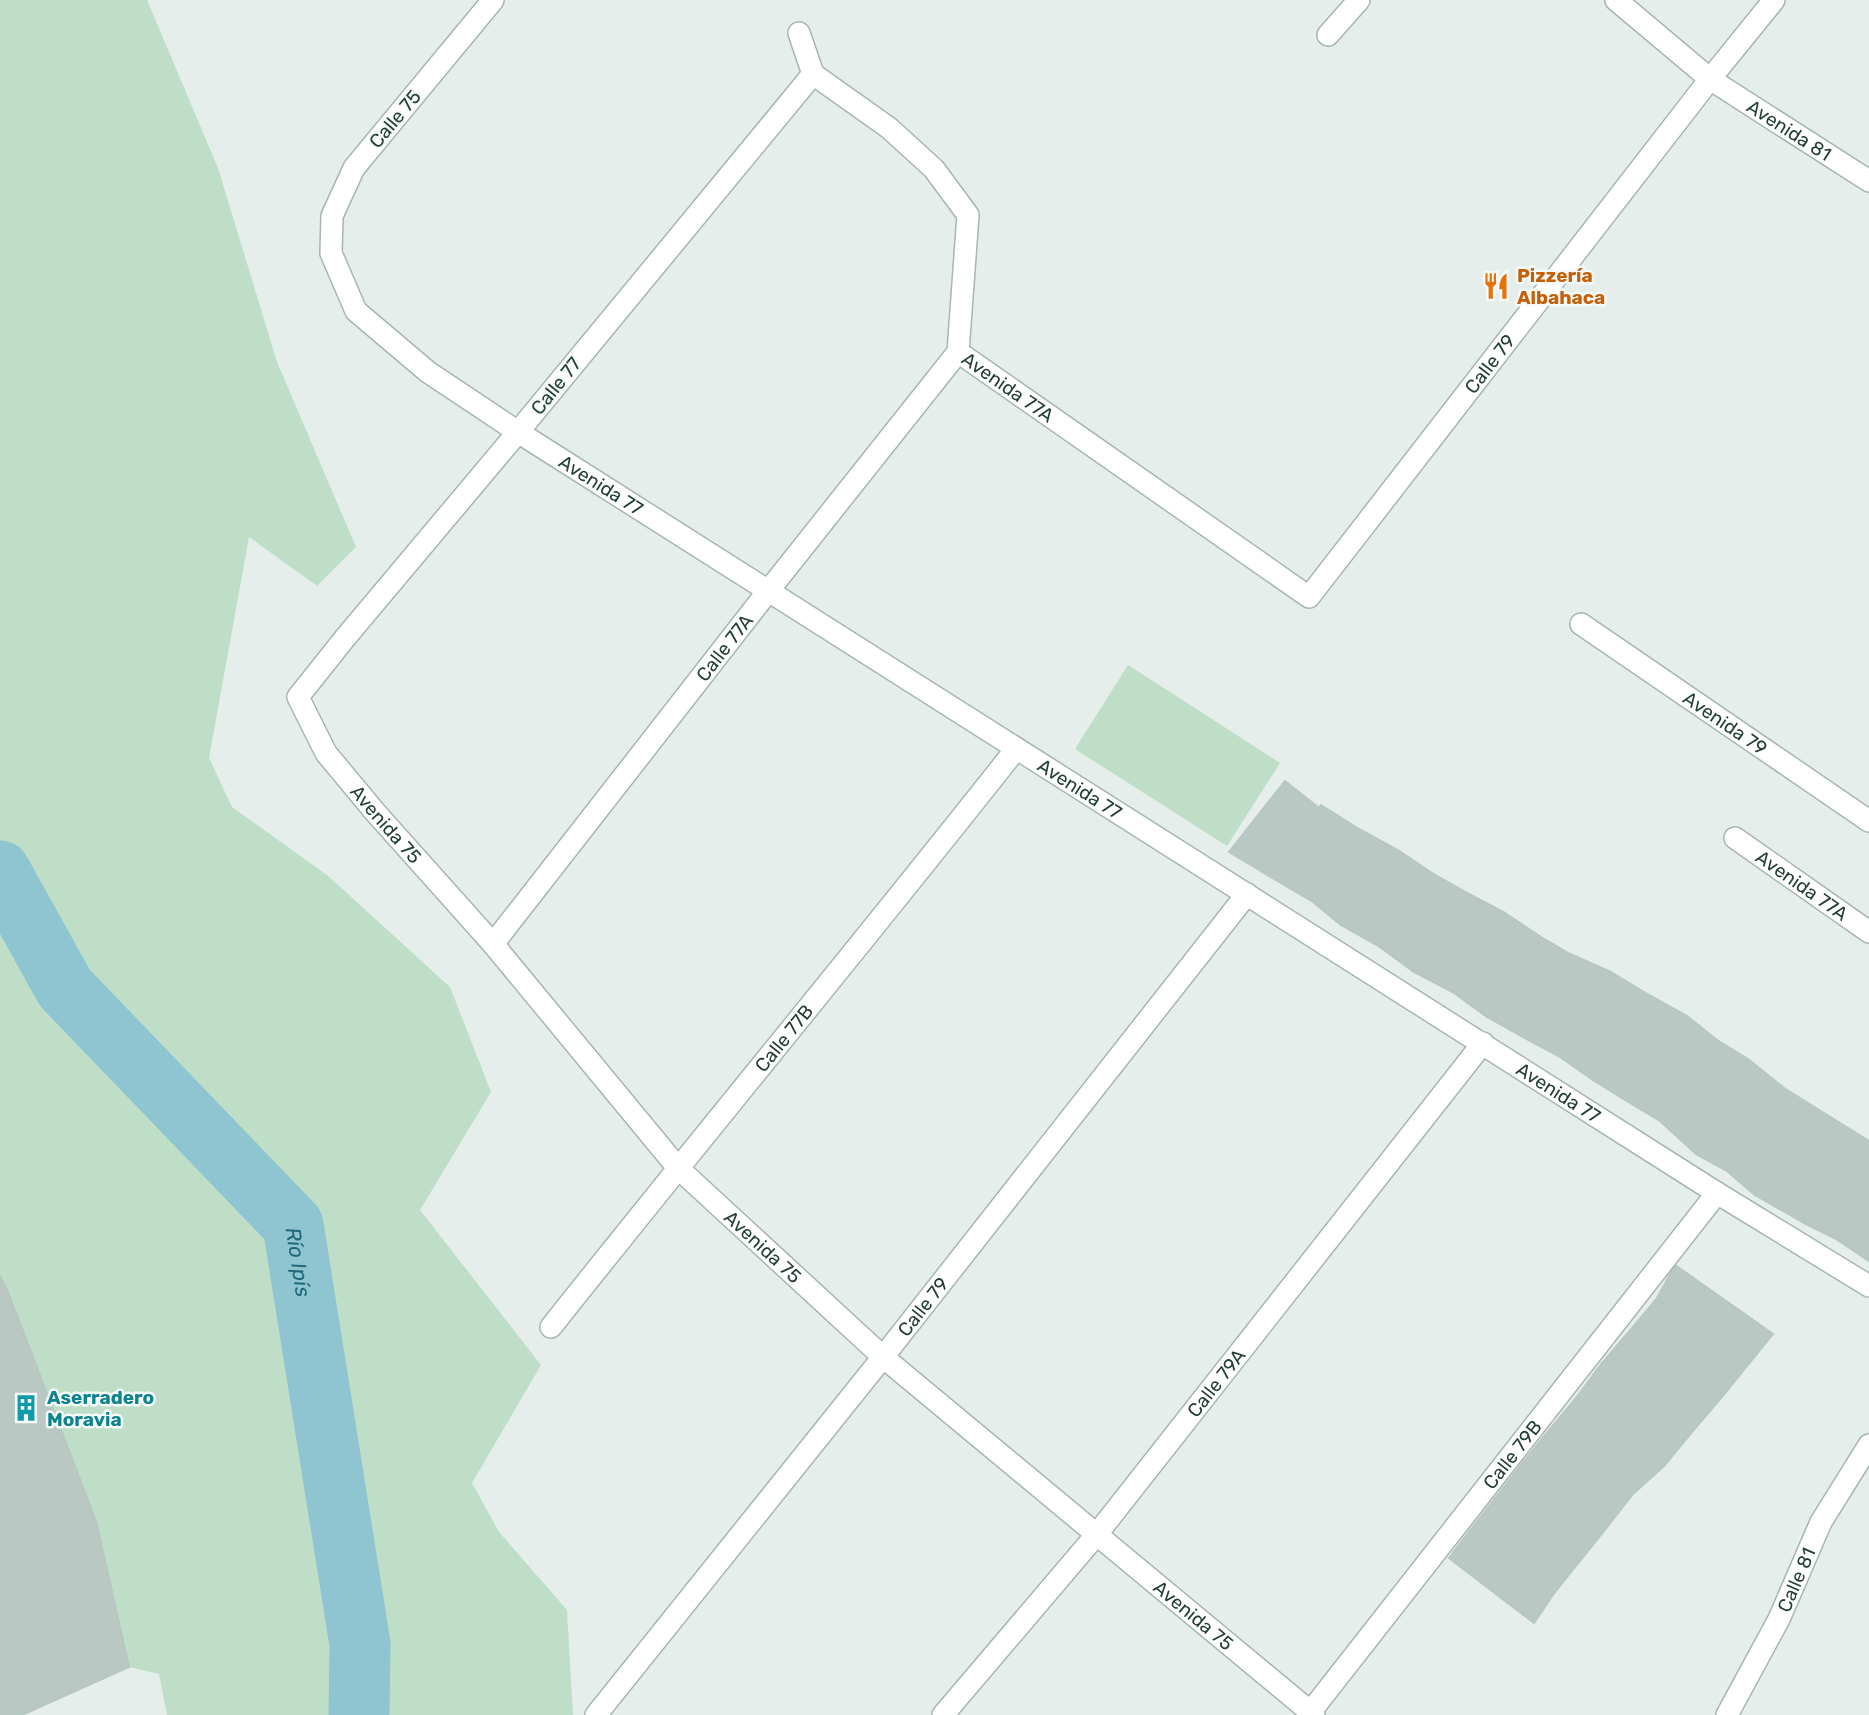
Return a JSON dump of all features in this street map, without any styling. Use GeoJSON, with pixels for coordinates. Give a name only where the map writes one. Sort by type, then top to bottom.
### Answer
{"type":"FeatureCollection","features":[{"type":"Feature","properties":{"kind":"street","name":"Calle 75"},"geometry":{"type":"LineString","coordinates":[[331,253],[332,216],[354,168],[493,0]]}},
{"type":"Feature","properties":{"kind":"street"},"geometry":{"type":"LineString","coordinates":[[1328,35],[1359,0]]}},
{"type":"Feature","properties":{"kind":"street","name":"Avenida 81"},"geometry":{"type":"LineString","coordinates":[[1616,0],[1710,79],[1869,181]]}},
{"type":"Feature","properties":{"kind":"street","name":"Calle 79"},"geometry":{"type":"LineString","coordinates":[[1309,597],[1774,0]]}},
{"type":"Feature","properties":{"kind":"street"},"geometry":{"type":"LineString","coordinates":[[799,33],[813,74]]}},
{"type":"Feature","properties":{"kind":"street","name":"Avenida 77A"},"geometry":{"type":"LineString","coordinates":[[813,74],[889,128],[934,169],[968,215],[958,352],[1309,597]]}},
{"type":"Feature","properties":{"kind":"street","name":"Calle 77"},"geometry":{"type":"LineString","coordinates":[[298,697],[813,74]]}},
{"type":"Feature","properties":{"kind":"street","name":"Avenida 77"},"geometry":{"type":"LineString","coordinates":[[331,253],[356,311],[428,372],[1016,749],[1717,1193],[1869,1286]]}},
{"type":"Feature","properties":{"kind":"street","name":"Calle 77A"},"geometry":{"type":"LineString","coordinates":[[494,944],[958,352]]}},
{"type":"Feature","properties":{"kind":"street","name":"Avenida 79"},"geometry":{"type":"LineString","coordinates":[[1581,624],[1869,821]]}},
{"type":"Feature","properties":{"kind":"street","name":"Avenida 75"},"geometry":{"type":"LineString","coordinates":[[298,697],[326,753],[375,812],[494,944],[678,1168],[883,1357],[1311,1714]]}},
{"type":"Feature","properties":{"kind":"street","name":"Calle 77B"},"geometry":{"type":"LineString","coordinates":[[551,1327],[894,904],[1016,749]]}},
{"type":"Feature","properties":{"kind":"street","name":"Avenida 77A"},"geometry":{"type":"LineString","coordinates":[[1735,838],[1869,932]]}},
{"type":"Feature","properties":{"kind":"street","name":"Calle 79"},"geometry":{"type":"LineString","coordinates":[[596,1715],[883,1357],[1247,894]]}},
{"type":"Feature","properties":{"kind":"street","name":"Calle 79A"},"geometry":{"type":"LineString","coordinates":[[943,1715],[1097,1534],[1483,1043]]}},
{"type":"Feature","properties":{"kind":"street","name":"Calle 79B"},"geometry":{"type":"LineString","coordinates":[[1311,1714],[1717,1193]]}},
{"type":"Feature","properties":{"kind":"street","name":"Calle 81"},"geometry":{"type":"LineString","coordinates":[[1727,1715],[1779,1619],[1821,1521],[1869,1445]]}},
{"type":"Feature","properties":{"kind":"green space"},"geometry":{"type":"Polygon","coordinates":[[[0,0],[147,0],[218,168],[277,362],[356,547],[317,586],[249,537],[209,758],[232,807],[327,875],[450,987],[491,1092],[420,1210],[541,1365],[472,1483],[499,1532],[567,1610],[573,1715],[167,1715],[159,1674],[129,1667],[96,1521],[0,1276],[0,0]]]}},
{"type":"Feature","properties":{"kind":"green space"},"geometry":{"type":"Polygon","coordinates":[[[1128,665],[1280,763],[1227,846],[1075,749],[1128,665]]]}},
{"type":"Feature","properties":{"kind":"building"},"geometry":{"type":"Polygon","coordinates":[[[1285,781],[1319,808],[1269,876],[1229,852],[1285,781]]]}},
{"type":"Feature","properties":{"kind":"building"},"geometry":{"type":"Polygon","coordinates":[[[1321,805],[1359,829],[1313,902],[1269,876],[1321,805]]]}},
{"type":"Feature","properties":{"kind":"building"},"geometry":{"type":"Polygon","coordinates":[[[1359,829],[1396,849],[1341,925],[1313,902],[1359,829]]]}},
{"type":"Feature","properties":{"kind":"building"},"geometry":{"type":"Polygon","coordinates":[[[1398,850],[1432,873],[1380,947],[1341,925],[1398,850]]]}},
{"type":"Feature","properties":{"kind":"building"},"geometry":{"type":"Polygon","coordinates":[[[1432,873],[1469,894],[1414,972],[1380,947],[1432,873]]]}},
{"type":"Feature","properties":{"kind":"building"},"geometry":{"type":"Polygon","coordinates":[[[1469,894],[1505,913],[1454,993],[1414,972],[1469,894]]]}},
{"type":"Feature","properties":{"kind":"building"},"geometry":{"type":"Polygon","coordinates":[[[1505,913],[1541,937],[1487,1017],[1454,993],[1505,913]]]}},
{"type":"Feature","properties":{"kind":"building"},"geometry":{"type":"Polygon","coordinates":[[[1541,937],[1570,954],[1521,1036],[1487,1017],[1541,937]]]}},
{"type":"Feature","properties":{"kind":"building"},"geometry":{"type":"Polygon","coordinates":[[[1570,954],[1611,972],[1560,1057],[1521,1036],[1570,954]]]}},
{"type":"Feature","properties":{"kind":"building"},"geometry":{"type":"Polygon","coordinates":[[[1611,972],[1644,992],[1593,1080],[1560,1057],[1611,972]]]}},
{"type":"Feature","properties":{"kind":"building"},"geometry":{"type":"Polygon","coordinates":[[[1644,992],[1687,1016],[1625,1100],[1593,1080],[1644,992]]]}},
{"type":"Feature","properties":{"kind":"building"},"geometry":{"type":"Polygon","coordinates":[[[1687,1016],[1717,1040],[1660,1121],[1625,1100],[1687,1016]]]}},
{"type":"Feature","properties":{"kind":"building"},"geometry":{"type":"Polygon","coordinates":[[[1717,1040],[1748,1059],[1696,1154],[1660,1121],[1717,1040]]]}},
{"type":"Feature","properties":{"kind":"building"},"geometry":{"type":"Polygon","coordinates":[[[1748,1059],[1784,1088],[1727,1171],[1696,1154],[1748,1059]]]}},
{"type":"Feature","properties":{"kind":"building"},"geometry":{"type":"Polygon","coordinates":[[[1784,1088],[1816,1108],[1755,1195],[1727,1171],[1784,1088]]]}},
{"type":"Feature","properties":{"kind":"building"},"geometry":{"type":"Polygon","coordinates":[[[1816,1108],[1861,1136],[1802,1222],[1755,1195],[1816,1108]]]}},
{"type":"Feature","properties":{"kind":"building"},"geometry":{"type":"Polygon","coordinates":[[[1861,1136],[1869,1141],[1869,1193],[1836,1239],[1802,1222],[1861,1136]]]}},
{"type":"Feature","properties":{"kind":"building"},"geometry":{"type":"Polygon","coordinates":[[[1869,1193],[1869,1261],[1836,1239],[1869,1193]]]}},
{"type":"Feature","properties":{"kind":"building"},"geometry":{"type":"Polygon","coordinates":[[[1675,1265],[1773,1334],[1747,1366],[1657,1298],[1675,1265]]]}},
{"type":"Feature","properties":{"kind":"building","name":"Aserradero Moravia"},"geometry":{"type":"Polygon","coordinates":[[[0,1276],[96,1521],[129,1667],[22,1715],[0,1715],[0,1276]]]}},
{"type":"Feature","properties":{"kind":"building"},"geometry":{"type":"Polygon","coordinates":[[[1657,1298],[1747,1366],[1722,1397],[1632,1328],[1657,1298]]]}},
{"type":"Feature","properties":{"kind":"building"},"geometry":{"type":"Polygon","coordinates":[[[1632,1328],[1722,1397],[1693,1431],[1602,1363],[1632,1328]]]}},
{"type":"Feature","properties":{"kind":"building"},"geometry":{"type":"Polygon","coordinates":[[[1602,1363],[1693,1431],[1664,1466],[1576,1398],[1602,1363]]]}},
{"type":"Feature","properties":{"kind":"building"},"geometry":{"type":"Polygon","coordinates":[[[1576,1398],[1664,1466],[1633,1494],[1550,1429],[1576,1398]]]}},
{"type":"Feature","properties":{"kind":"building"},"geometry":{"type":"Polygon","coordinates":[[[1550,1429],[1633,1494],[1608,1526],[1524,1461],[1550,1429]]]}},
{"type":"Feature","properties":{"kind":"building"},"geometry":{"type":"Polygon","coordinates":[[[1524,1461],[1608,1526],[1580,1561],[1500,1492],[1524,1461]]]}},
{"type":"Feature","properties":{"kind":"building"},"geometry":{"type":"Polygon","coordinates":[[[1500,1492],[1580,1561],[1555,1592],[1471,1529],[1500,1492]]]}},
{"type":"Feature","properties":{"kind":"building"},"geometry":{"type":"Polygon","coordinates":[[[1471,1529],[1555,1592],[1534,1623],[1449,1558],[1471,1529]]]}},
{"type":"Feature","properties":{"kind":"waterway","name":"Río Ipís"},"geometry":{"type":"LineString","coordinates":[[0,871],[65,988],[293,1225],[360,1644],[359,1715]]}},
{"type":"Feature","properties":{"kind":"place","name":"Pizzería Albahaca"},"geometry":{"type":"Point","coordinates":[1496,286]}},
{"type":"Feature","properties":{"kind":"place","name":"Aserradero Moravia"},"geometry":{"type":"Point","coordinates":[26,1408]}}]}
